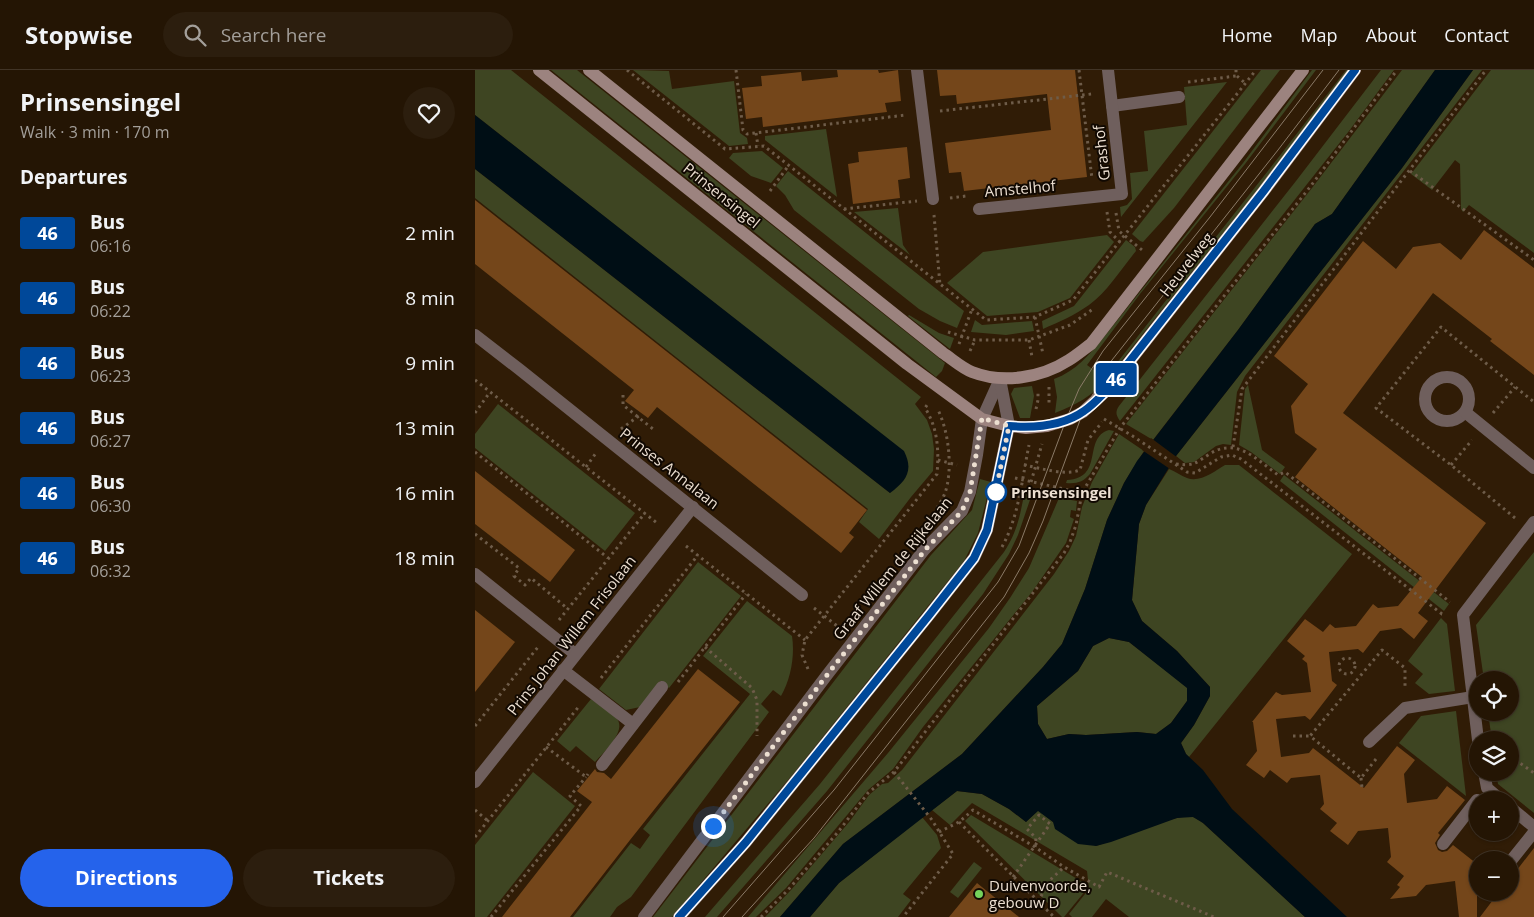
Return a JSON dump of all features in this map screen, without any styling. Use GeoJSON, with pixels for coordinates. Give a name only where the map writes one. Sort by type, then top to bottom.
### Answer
{"type":"FeatureCollection","features":[{"type":"Feature","properties":{"kind":"main road","name":"Prinsensingel"},"geometry":{"type":"LineString","coordinates":[[539,70],[900,358],[982,418],[1009,426]]}},
{"type":"Feature","properties":{"kind":"main road","name":"Prinsensingel"},"geometry":{"type":"LineString","coordinates":[[589,70],[943,353],[971,372],[1000,379]]}},
{"type":"Feature","properties":{"kind":"main road","name":"Heuvelweg"},"geometry":{"type":"LineString","coordinates":[[1000,379],[1017,378],[1047,372],[1070,360],[1091,344],[1303,70]]}},
{"type":"Feature","properties":{"kind":"main road","name":"Heuvelweg"},"geometry":{"type":"LineString","coordinates":[[1009,426],[1026,428],[1047,426],[1070,419],[1083,412],[1107,390],[1263,192],[1355,70]]}},
{"type":"Feature","properties":{"kind":"street"},"geometry":{"type":"LineString","coordinates":[[917,70],[933,199]]}},
{"type":"Feature","properties":{"kind":"street","name":"Grashof"},"geometry":{"type":"LineString","coordinates":[[1108,70],[1122,194]]}},
{"type":"Feature","properties":{"kind":"street"},"geometry":{"type":"LineString","coordinates":[[1112,106],[1179,97]]}},
{"type":"Feature","properties":{"kind":"street","name":"Amstelhof"},"geometry":{"type":"LineString","coordinates":[[979,209],[1122,194]]}},
{"type":"Feature","properties":{"kind":"street","name":"Prinses Annalaan"},"geometry":{"type":"LineString","coordinates":[[475,335],[802,595]]}},
{"type":"Feature","properties":{"kind":"street"},"geometry":{"type":"LineString","coordinates":[[679,917],[746,842],[974,558],[987,530],[1009,426],[1000,379]]}},
{"type":"Feature","properties":{"kind":"street","name":"Graaf Willem de Rijkelaan"},"geometry":{"type":"LineString","coordinates":[[645,917],[833,667],[925,550],[962,511],[970,492],[982,418],[1000,379]]}},
{"type":"Feature","properties":{"kind":"street"},"geometry":{"type":"LineString","coordinates":[[1465,412],[1534,468]]}},
{"type":"Feature","properties":{"kind":"street","name":"Prins Johan Willem Frisolaan"},"geometry":{"type":"LineString","coordinates":[[475,782],[693,507]]}},
{"type":"Feature","properties":{"kind":"street"},"geometry":{"type":"LineString","coordinates":[[1470,671],[1463,615],[1534,522]]}},
{"type":"Feature","properties":{"kind":"street"},"geometry":{"type":"LineString","coordinates":[[475,574],[575,654]]}},
{"type":"Feature","properties":{"kind":"street"},"geometry":{"type":"LineString","coordinates":[[563,670],[633,724]]}},
{"type":"Feature","properties":{"kind":"street"},"geometry":{"type":"LineString","coordinates":[[602,765],[662,687]]}},
{"type":"Feature","properties":{"kind":"street"},"geometry":{"type":"LineString","coordinates":[[1369,742],[1405,708],[1469,697]]}},
{"type":"Feature","properties":{"kind":"street"},"geometry":{"type":"LineString","coordinates":[[1486,781],[1487,788],[1490,791]]}},
{"type":"Feature","properties":{"kind":"street"},"geometry":{"type":"LineString","coordinates":[[1443,844],[1469,811]]}},
{"type":"Feature","properties":{"kind":"street"},"geometry":{"type":"LineString","coordinates":[[1519,814],[1534,827]]}},
{"type":"Feature","properties":{"kind":"street"},"geometry":{"type":"LineString","coordinates":[[1519,851],[1534,832]]}},
{"type":"Feature","properties":{"kind":"path"},"geometry":{"type":"LineString","coordinates":[[627,70],[725,149],[763,146],[986,320],[1035,317],[1073,300],[1256,70]]}},
{"type":"Feature","properties":{"kind":"path"},"geometry":{"type":"LineString","coordinates":[[735,70],[743,130],[747,134],[1111,92]]}},
{"type":"Feature","properties":{"kind":"path","name":"Grashof"},"geometry":{"type":"LineString","coordinates":[[1079,70],[1091,176],[1108,216],[1110,232],[1120,242]]}},
{"type":"Feature","properties":{"kind":"path"},"geometry":{"type":"LineString","coordinates":[[1236,70],[1236,76]]}},
{"type":"Feature","properties":{"kind":"path"},"geometry":{"type":"LineString","coordinates":[[761,917],[788,890],[839,832],[868,793],[894,772],[1064,553],[1076,525],[1082,493],[1120,428],[1310,187],[1397,70]]}},
{"type":"Feature","properties":{"kind":"path"},"geometry":{"type":"LineString","coordinates":[[1233,447],[1243,389],[1486,70]]}},
{"type":"Feature","properties":{"kind":"path"},"geometry":{"type":"LineString","coordinates":[[1179,97],[1183,83],[1236,76],[1246,84]]}},
{"type":"Feature","properties":{"kind":"path"},"geometry":{"type":"LineString","coordinates":[[756,133],[758,146]]}},
{"type":"Feature","properties":{"kind":"path"},"geometry":{"type":"LineString","coordinates":[[765,197],[789,165]]}},
{"type":"Feature","properties":{"kind":"path"},"geometry":{"type":"LineString","coordinates":[[1410,170],[1534,260]]}},
{"type":"Feature","properties":{"kind":"path","name":"Grashof"},"geometry":{"type":"LineString","coordinates":[[1122,194],[1116,208],[1119,231],[1143,251]]}},
{"type":"Feature","properties":{"kind":"path","name":"Amstelhof"},"geometry":{"type":"LineString","coordinates":[[844,209],[977,195],[979,209]]}},
{"type":"Feature","properties":{"kind":"path"},"geometry":{"type":"LineString","coordinates":[[933,199],[940,285]]}},
{"type":"Feature","properties":{"kind":"path"},"geometry":{"type":"LineString","coordinates":[[1029,340],[1071,325],[1097,307]]}},
{"type":"Feature","properties":{"kind":"path"},"geometry":{"type":"LineString","coordinates":[[952,359],[972,309]]}},
{"type":"Feature","properties":{"kind":"path"},"geometry":{"type":"LineString","coordinates":[[1031,482],[1047,426],[1050,400],[1047,372],[1035,317]]}},
{"type":"Feature","properties":{"kind":"path"},"geometry":{"type":"LineString","coordinates":[[475,380],[805,640]]}},
{"type":"Feature","properties":{"kind":"path"},"geometry":{"type":"LineString","coordinates":[[809,670],[802,655],[805,640],[937,474],[939,460],[936,433],[932,420],[925,408],[940,387]]}},
{"type":"Feature","properties":{"kind":"path"},"geometry":{"type":"LineString","coordinates":[[475,413],[490,392]]}},
{"type":"Feature","properties":{"kind":"path"},"geometry":{"type":"LineString","coordinates":[[623,395],[623,405],[653,429]]}},
{"type":"Feature","properties":{"kind":"path"},"geometry":{"type":"LineString","coordinates":[[1073,473],[1081,470],[1088,440],[1104,419],[1187,472],[1195,473],[1221,457],[1232,455],[1241,459],[1442,614],[1463,615]]}},
{"type":"Feature","properties":{"kind":"path"},"geometry":{"type":"LineString","coordinates":[[1174,464],[1195,464],[1216,450],[1224,447],[1233,447],[1250,454],[1278,475],[1285,472],[1450,602],[1463,615]]}},
{"type":"Feature","properties":{"kind":"path"},"geometry":{"type":"LineString","coordinates":[[475,452],[609,558]]}},
{"type":"Feature","properties":{"kind":"path"},"geometry":{"type":"LineString","coordinates":[[475,534],[519,568],[513,576],[525,585],[531,578],[568,609]]}},
{"type":"Feature","properties":{"kind":"path"},"geometry":{"type":"LineString","coordinates":[[802,595],[805,601],[841,629]]}},
{"type":"Feature","properties":{"kind":"path"},"geometry":{"type":"LineString","coordinates":[[705,647],[753,688],[757,700],[757,738]]}},
{"type":"Feature","properties":{"kind":"path"},"geometry":{"type":"LineString","coordinates":[[1310,736],[1382,650],[1405,668],[1405,708]]}},
{"type":"Feature","properties":{"kind":"path"},"geometry":{"type":"LineString","coordinates":[[1346,658],[1353,661],[1355,665],[1352,672],[1348,674],[1342,673],[1339,666],[1341,661],[1346,658]]}},
{"type":"Feature","properties":{"kind":"path"},"geometry":{"type":"LineString","coordinates":[[1352,672],[1359,677]]}},
{"type":"Feature","properties":{"kind":"path"},"geometry":{"type":"LineString","coordinates":[[1293,736],[1310,736],[1361,778],[1362,788]]}},
{"type":"Feature","properties":{"kind":"path"},"geometry":{"type":"LineString","coordinates":[[1361,778],[1379,756],[1369,742]]}},
{"type":"Feature","properties":{"kind":"path"},"geometry":{"type":"LineString","coordinates":[[546,747],[585,777]]}},
{"type":"Feature","properties":{"kind":"path"},"geometry":{"type":"LineString","coordinates":[[1519,762],[1534,773]]}},
{"type":"Feature","properties":{"kind":"path"},"geometry":{"type":"LineString","coordinates":[[491,917],[581,806],[570,796],[590,771]]}},
{"type":"Feature","properties":{"kind":"path"},"geometry":{"type":"LineString","coordinates":[[894,772],[932,820],[953,854],[903,917]]}},
{"type":"Feature","properties":{"kind":"path"},"geometry":{"type":"LineString","coordinates":[[475,810],[488,821]]}},
{"type":"Feature","properties":{"kind":"path"},"geometry":{"type":"LineString","coordinates":[[939,832],[959,822],[973,810],[1099,887],[1107,872],[1214,917]]}},
{"type":"Feature","properties":{"kind":"path"},"geometry":{"type":"LineString","coordinates":[[1013,877],[1035,847],[1050,824],[1039,815],[1027,829],[1036,838],[1035,847]]}},
{"type":"Feature","properties":{"kind":"path"},"geometry":{"type":"LineString","coordinates":[[959,822],[1054,917]]}},
{"type":"Feature","properties":{"kind":"path"},"geometry":{"type":"LineString","coordinates":[[1038,902],[1049,881],[1064,867]]}},
{"type":"Feature","properties":{"kind":"green space"},"geometry":{"type":"Polygon","coordinates":[[[475,70],[511,70],[921,397],[915,404],[927,420],[932,434],[934,449],[933,471],[879,539],[859,522],[868,509],[475,198],[475,169],[890,493],[903,451],[475,115],[475,70]]]}},
{"type":"Feature","properties":{"kind":"green space"},"geometry":{"type":"Polygon","coordinates":[[[551,70],[577,70],[945,363],[942,371],[936,377],[551,70]]]}},
{"type":"Feature","properties":{"kind":"green space"},"geometry":{"type":"Polygon","coordinates":[[[633,70],[669,71],[672,89],[734,81],[740,133],[747,138],[748,144],[729,146],[633,70]]]}},
{"type":"Feature","properties":{"kind":"green space"},"geometry":{"type":"Polygon","coordinates":[[[1261,70],[1280,70],[1174,208],[1143,242],[1140,241],[1132,234],[1261,70]]]}},
{"type":"Feature","properties":{"kind":"green space"},"geometry":{"type":"Polygon","coordinates":[[[1312,70],[1316,70],[1245,164],[1140,294],[1087,365],[1105,378],[1346,70],[1350,70],[1107,379],[1083,399],[1055,413],[1057,397],[1054,379],[1076,367],[1104,337],[1243,163],[1312,70]]]}},
{"type":"Feature","properties":{"kind":"green space"},"geometry":{"type":"Polygon","coordinates":[[[1381,70],[1394,70],[1349,131],[1120,421],[1116,414],[1119,406],[1381,70]]]}},
{"type":"Feature","properties":{"kind":"green space"},"geometry":{"type":"Polygon","coordinates":[[[1402,70],[1435,70],[1332,214],[1315,224],[1238,330],[1153,440],[1126,424],[1312,188],[1402,70]]]}},
{"type":"Feature","properties":{"kind":"green space"},"geometry":{"type":"Polygon","coordinates":[[[1473,70],[1482,70],[1245,376],[1237,392],[1231,445],[1223,444],[1216,446],[1194,462],[1185,463],[1176,456],[1402,168],[1473,70]]]}},
{"type":"Feature","properties":{"kind":"green space"},"geometry":{"type":"Polygon","coordinates":[[[1491,70],[1534,70],[1534,253],[1469,205],[1463,212],[1461,209],[1460,164],[1455,160],[1432,190],[1411,174],[1491,70]]]}},
{"type":"Feature","properties":{"kind":"green space"},"geometry":{"type":"Polygon","coordinates":[[[1227,82],[1121,217],[1120,207],[1127,205],[1132,199],[1130,173],[1148,171],[1144,131],[1187,125],[1184,87],[1227,82]]]}},
{"type":"Feature","properties":{"kind":"green space"},"geometry":{"type":"Polygon","coordinates":[[[826,129],[837,197],[765,140],[765,136],[826,129]]]}},
{"type":"Feature","properties":{"kind":"green space"},"geometry":{"type":"Polygon","coordinates":[[[762,151],[783,168],[771,183],[751,176],[729,158],[733,153],[762,151]]]}},
{"type":"Feature","properties":{"kind":"green space"},"geometry":{"type":"Polygon","coordinates":[[[788,171],[964,311],[957,328],[919,309],[794,210],[785,195],[776,186],[788,171]]]}},
{"type":"Feature","properties":{"kind":"green space"},"geometry":{"type":"Polygon","coordinates":[[[898,208],[903,245],[910,255],[854,212],[898,208]]]}},
{"type":"Feature","properties":{"kind":"green space"},"geometry":{"type":"Polygon","coordinates":[[[1107,235],[1114,242],[1070,298],[1038,312],[987,316],[947,283],[983,252],[1107,235]]]}},
{"type":"Feature","properties":{"kind":"green space"},"geometry":{"type":"Polygon","coordinates":[[[1126,240],[1135,247],[1136,251],[1102,293],[1078,312],[1043,329],[1042,321],[1074,306],[1126,240]]]}},
{"type":"Feature","properties":{"kind":"green space"},"geometry":{"type":"Polygon","coordinates":[[[908,316],[939,333],[954,338],[950,349],[908,316]]]}},
{"type":"Feature","properties":{"kind":"green space"},"geometry":{"type":"Polygon","coordinates":[[[975,320],[982,325],[1032,321],[1034,331],[1006,335],[971,332],[975,320]]]}},
{"type":"Feature","properties":{"kind":"green space"},"geometry":{"type":"Polygon","coordinates":[[[1248,385],[1262,450],[1285,467],[1280,474],[1239,445],[1245,389],[1248,385]]]}},
{"type":"Feature","properties":{"kind":"green space"},"geometry":{"type":"Polygon","coordinates":[[[1032,386],[1034,396],[1030,418],[1020,418],[1011,394],[1014,388],[1032,386]]]}},
{"type":"Feature","properties":{"kind":"green space"},"geometry":{"type":"Polygon","coordinates":[[[498,404],[635,513],[605,551],[475,448],[475,434],[498,404]]]}},
{"type":"Feature","properties":{"kind":"green space"},"geometry":{"type":"Polygon","coordinates":[[[1109,430],[1114,431],[1090,474],[1079,482],[1066,483],[1067,480],[1079,478],[1086,472],[1090,465],[1096,441],[1101,434],[1109,430]]]}},
{"type":"Feature","properties":{"kind":"green space"},"geometry":{"type":"Polygon","coordinates":[[[1119,434],[1144,451],[1124,483],[1107,520],[1085,589],[1062,644],[962,754],[843,844],[780,917],[765,917],[791,890],[850,821],[869,795],[882,784],[888,783],[902,770],[1054,574],[1076,536],[1082,507],[1092,482],[1119,434]]]}},
{"type":"Feature","properties":{"kind":"green space"},"geometry":{"type":"Polygon","coordinates":[[[1225,465],[1239,465],[1352,554],[1189,757],[1181,743],[1194,725],[1210,696],[1210,687],[1177,651],[1142,621],[1132,600],[1139,524],[1146,505],[1169,469],[1187,478],[1197,479],[1207,476],[1225,465]]]}},
{"type":"Feature","properties":{"kind":"green space"},"geometry":{"type":"Polygon","coordinates":[[[1284,475],[1449,604],[1444,611],[1280,481],[1284,475]]]}},
{"type":"Feature","properties":{"kind":"green space"},"geometry":{"type":"Polygon","coordinates":[[[980,479],[991,482],[978,533],[964,561],[793,774],[672,917],[653,917],[931,555],[972,510],[980,479]]]}},
{"type":"Feature","properties":{"kind":"green space"},"geometry":{"type":"Polygon","coordinates":[[[1025,490],[1033,491],[1018,535],[1009,554],[983,594],[827,791],[717,917],[705,917],[820,784],[1004,552],[1020,515],[1025,490]]]}},
{"type":"Feature","properties":{"kind":"green space"},"geometry":{"type":"Polygon","coordinates":[[[1059,498],[1077,501],[1076,511],[1071,510],[1070,517],[1074,519],[1066,543],[1032,592],[923,727],[893,769],[868,790],[786,888],[756,917],[748,917],[888,753],[989,628],[1029,568],[1059,498]]]}},
{"type":"Feature","properties":{"kind":"green space"},"geometry":{"type":"Polygon","coordinates":[[[1534,552],[1534,813],[1519,801],[1519,791],[1507,791],[1498,784],[1497,781],[1519,781],[1519,731],[1491,731],[1489,721],[1519,721],[1519,671],[1483,671],[1476,625],[1534,552]]]}},
{"type":"Feature","properties":{"kind":"green space"},"geometry":{"type":"Polygon","coordinates":[[[698,562],[741,596],[669,688],[660,681],[640,707],[626,710],[599,689],[698,562]]]}},
{"type":"Feature","properties":{"kind":"green space"},"geometry":{"type":"Polygon","coordinates":[[[747,601],[792,636],[791,667],[781,696],[773,690],[761,704],[769,712],[631,897],[617,907],[610,917],[573,917],[631,843],[640,849],[650,835],[643,829],[750,694],[703,656],[747,601]]]}},
{"type":"Feature","properties":{"kind":"green space"},"geometry":{"type":"Polygon","coordinates":[[[1441,618],[1447,624],[1455,691],[1429,694],[1415,683],[1423,674],[1408,661],[1441,618]]]}},
{"type":"Feature","properties":{"kind":"green space"},"geometry":{"type":"Polygon","coordinates":[[[1109,638],[1129,642],[1188,688],[1187,701],[1171,723],[1156,734],[1137,732],[1069,734],[1047,739],[1038,724],[1037,706],[1078,671],[1093,646],[1109,638]]]}},
{"type":"Feature","properties":{"kind":"green space"},"geometry":{"type":"Polygon","coordinates":[[[591,699],[611,713],[619,724],[617,736],[595,762],[576,746],[570,752],[557,741],[591,699]]]}},
{"type":"Feature","properties":{"kind":"green space"},"geometry":{"type":"Polygon","coordinates":[[[1456,711],[1466,796],[1399,743],[1421,716],[1456,711]]]}},
{"type":"Feature","properties":{"kind":"green space"},"geometry":{"type":"Polygon","coordinates":[[[533,772],[575,806],[487,917],[475,917],[475,845],[533,772]]]}},
{"type":"Feature","properties":{"kind":"green space"},"geometry":{"type":"Polygon","coordinates":[[[957,791],[982,794],[1009,809],[1026,822],[1038,810],[1053,822],[1096,846],[1173,819],[1193,817],[1203,823],[1305,917],[1129,917],[1106,899],[1092,917],[1072,917],[1069,914],[1089,889],[1087,871],[972,803],[950,825],[932,810],[957,791]]]}},
{"type":"Feature","properties":{"kind":"green space"},"geometry":{"type":"Polygon","coordinates":[[[971,815],[1084,883],[1086,890],[1064,917],[965,821],[971,815]]]}},
{"type":"Feature","properties":{"kind":"green space"},"geometry":{"type":"Polygon","coordinates":[[[922,817],[937,835],[941,848],[903,894],[911,900],[898,917],[810,917],[839,883],[922,817]]]}},
{"type":"Feature","properties":{"kind":"green space"},"geometry":{"type":"Polygon","coordinates":[[[974,862],[982,868],[958,898],[950,892],[974,862]]]}},
{"type":"Feature","properties":{"kind":"shaded area"},"geometry":{"type":"Polygon","coordinates":[[[1435,70],[1473,70],[1402,168],[1176,456],[1146,505],[1139,524],[1132,600],[1142,621],[1177,651],[1210,687],[1210,696],[1194,725],[1181,743],[1186,754],[1203,770],[1232,809],[1347,917],[1305,917],[1203,823],[1193,817],[1177,818],[1096,846],[1078,844],[1055,829],[1053,822],[1038,811],[1026,822],[1009,809],[982,794],[957,791],[839,883],[810,917],[780,917],[843,844],[962,754],[1062,644],[1085,589],[1107,520],[1124,483],[1137,461],[1238,330],[1315,224],[1332,214],[1435,70]],[[1109,638],[1093,646],[1078,671],[1037,706],[1038,724],[1047,739],[1069,734],[1137,732],[1156,734],[1171,723],[1187,701],[1187,688],[1129,642],[1109,638]]]}},
{"type":"Feature","properties":{"kind":"shaded area"},"geometry":{"type":"Polygon","coordinates":[[[475,115],[904,451],[908,470],[904,480],[890,493],[475,169],[475,115]]]}},
{"type":"Feature","properties":{"kind":"pier"},"geometry":{"type":"Polygon","coordinates":[[[1151,438],[1178,458],[1170,469],[1142,450],[1151,438]]]}},
{"type":"Feature","properties":{"kind":"building"},"geometry":{"type":"Polygon","coordinates":[[[837,70],[878,70],[879,73],[898,70],[901,101],[885,103],[887,112],[763,127],[762,117],[746,119],[742,88],[762,86],[761,76],[801,72],[802,81],[838,77],[837,70]]]}},
{"type":"Feature","properties":{"kind":"building"},"geometry":{"type":"Polygon","coordinates":[[[937,70],[1075,70],[1087,177],[964,191],[961,172],[949,173],[945,143],[1051,130],[1047,94],[957,104],[956,95],[940,96],[937,70]]]}},
{"type":"Feature","properties":{"kind":"building"},"geometry":{"type":"Polygon","coordinates":[[[907,147],[910,178],[898,180],[900,198],[853,204],[848,164],[859,162],[858,152],[907,147]]]}},
{"type":"Feature","properties":{"kind":"building"},"geometry":{"type":"Polygon","coordinates":[[[475,200],[867,510],[849,533],[854,537],[841,553],[657,407],[648,418],[625,401],[634,390],[475,264],[475,200]]]}},
{"type":"Feature","properties":{"kind":"building"},"geometry":{"type":"Polygon","coordinates":[[[1484,230],[1534,268],[1534,375],[1433,293],[1343,413],[1486,523],[1418,613],[1428,621],[1414,639],[1401,628],[1380,631],[1363,653],[1358,649],[1329,652],[1332,681],[1337,685],[1314,715],[1310,720],[1305,716],[1276,719],[1281,757],[1309,753],[1313,748],[1364,788],[1397,746],[1415,760],[1404,774],[1407,803],[1437,799],[1447,786],[1465,800],[1438,833],[1440,835],[1435,843],[1438,850],[1442,852],[1447,851],[1453,845],[1469,858],[1469,901],[1477,901],[1477,917],[1459,917],[1455,881],[1426,885],[1416,896],[1390,899],[1400,887],[1397,885],[1404,876],[1387,862],[1391,857],[1388,828],[1358,831],[1348,845],[1330,831],[1337,823],[1320,809],[1324,804],[1320,775],[1291,778],[1287,783],[1270,770],[1264,778],[1246,765],[1257,751],[1252,722],[1276,692],[1282,695],[1311,692],[1307,663],[1302,659],[1305,656],[1287,641],[1305,619],[1323,632],[1330,624],[1335,628],[1356,626],[1373,604],[1378,608],[1398,606],[1422,577],[1295,477],[1317,449],[1295,433],[1291,406],[1308,384],[1274,356],[1363,241],[1396,269],[1413,247],[1440,243],[1461,260],[1484,230]]]}},
{"type":"Feature","properties":{"kind":"building"},"geometry":{"type":"Polygon","coordinates":[[[475,471],[575,550],[550,582],[475,524],[475,471]]]}},
{"type":"Feature","properties":{"kind":"building"},"geometry":{"type":"Polygon","coordinates":[[[475,610],[515,642],[475,692],[475,610]]]}},
{"type":"Feature","properties":{"kind":"building"},"geometry":{"type":"Polygon","coordinates":[[[698,669],[740,702],[570,917],[502,917],[592,802],[577,791],[595,769],[611,779],[698,669]]]}},
{"type":"Feature","properties":{"kind":"building"},"geometry":{"type":"Polygon","coordinates":[[[1534,848],[1534,917],[1480,917],[1492,901],[1519,901],[1519,867],[1534,848]]]}},
{"type":"Feature","properties":{"kind":"building","name":"Duivenvoorde, gebouw D"},"geometry":{"type":"Polygon","coordinates":[[[977,883],[1019,917],[949,917],[977,883]]]}},
{"type":"Feature","properties":{"kind":"tram line"},"geometry":{"type":"LineString","coordinates":[[723,917],[834,790],[998,582],[1019,546],[1079,389],[1103,351],[1210,217],[1323,70]]}},
{"type":"Feature","properties":{"kind":"tram line"},"geometry":{"type":"LineString","coordinates":[[742,917],[814,838],[1004,597],[1029,553],[1043,521],[1083,412],[1112,360],[1339,70]]}},
{"type":"Feature","properties":{"kind":"bus line","name":"46"},"geometry":{"type":"LineString","coordinates":[[679,917],[746,842],[974,558],[987,530],[1009,426],[1026,428],[1047,426],[1070,419],[1089,408],[1107,390],[1263,192],[1355,70]]}},
{"type":"Feature","properties":{"kind":"place","name":"Prinsensingel"},"geometry":{"type":"Point","coordinates":[996,492]}},
{"type":"Feature","properties":{"kind":"place","name":"Duivenvoorde, gebouw D"},"geometry":{"type":"Point","coordinates":[979,894]}},
{"type":"Feature","properties":{"kind":"route"},"geometry":{"type":"LineString","coordinates":[[713,826],[827,675],[925,550],[962,511],[970,492],[982,418],[1009,426],[995,495],[996,492]]}}]}
